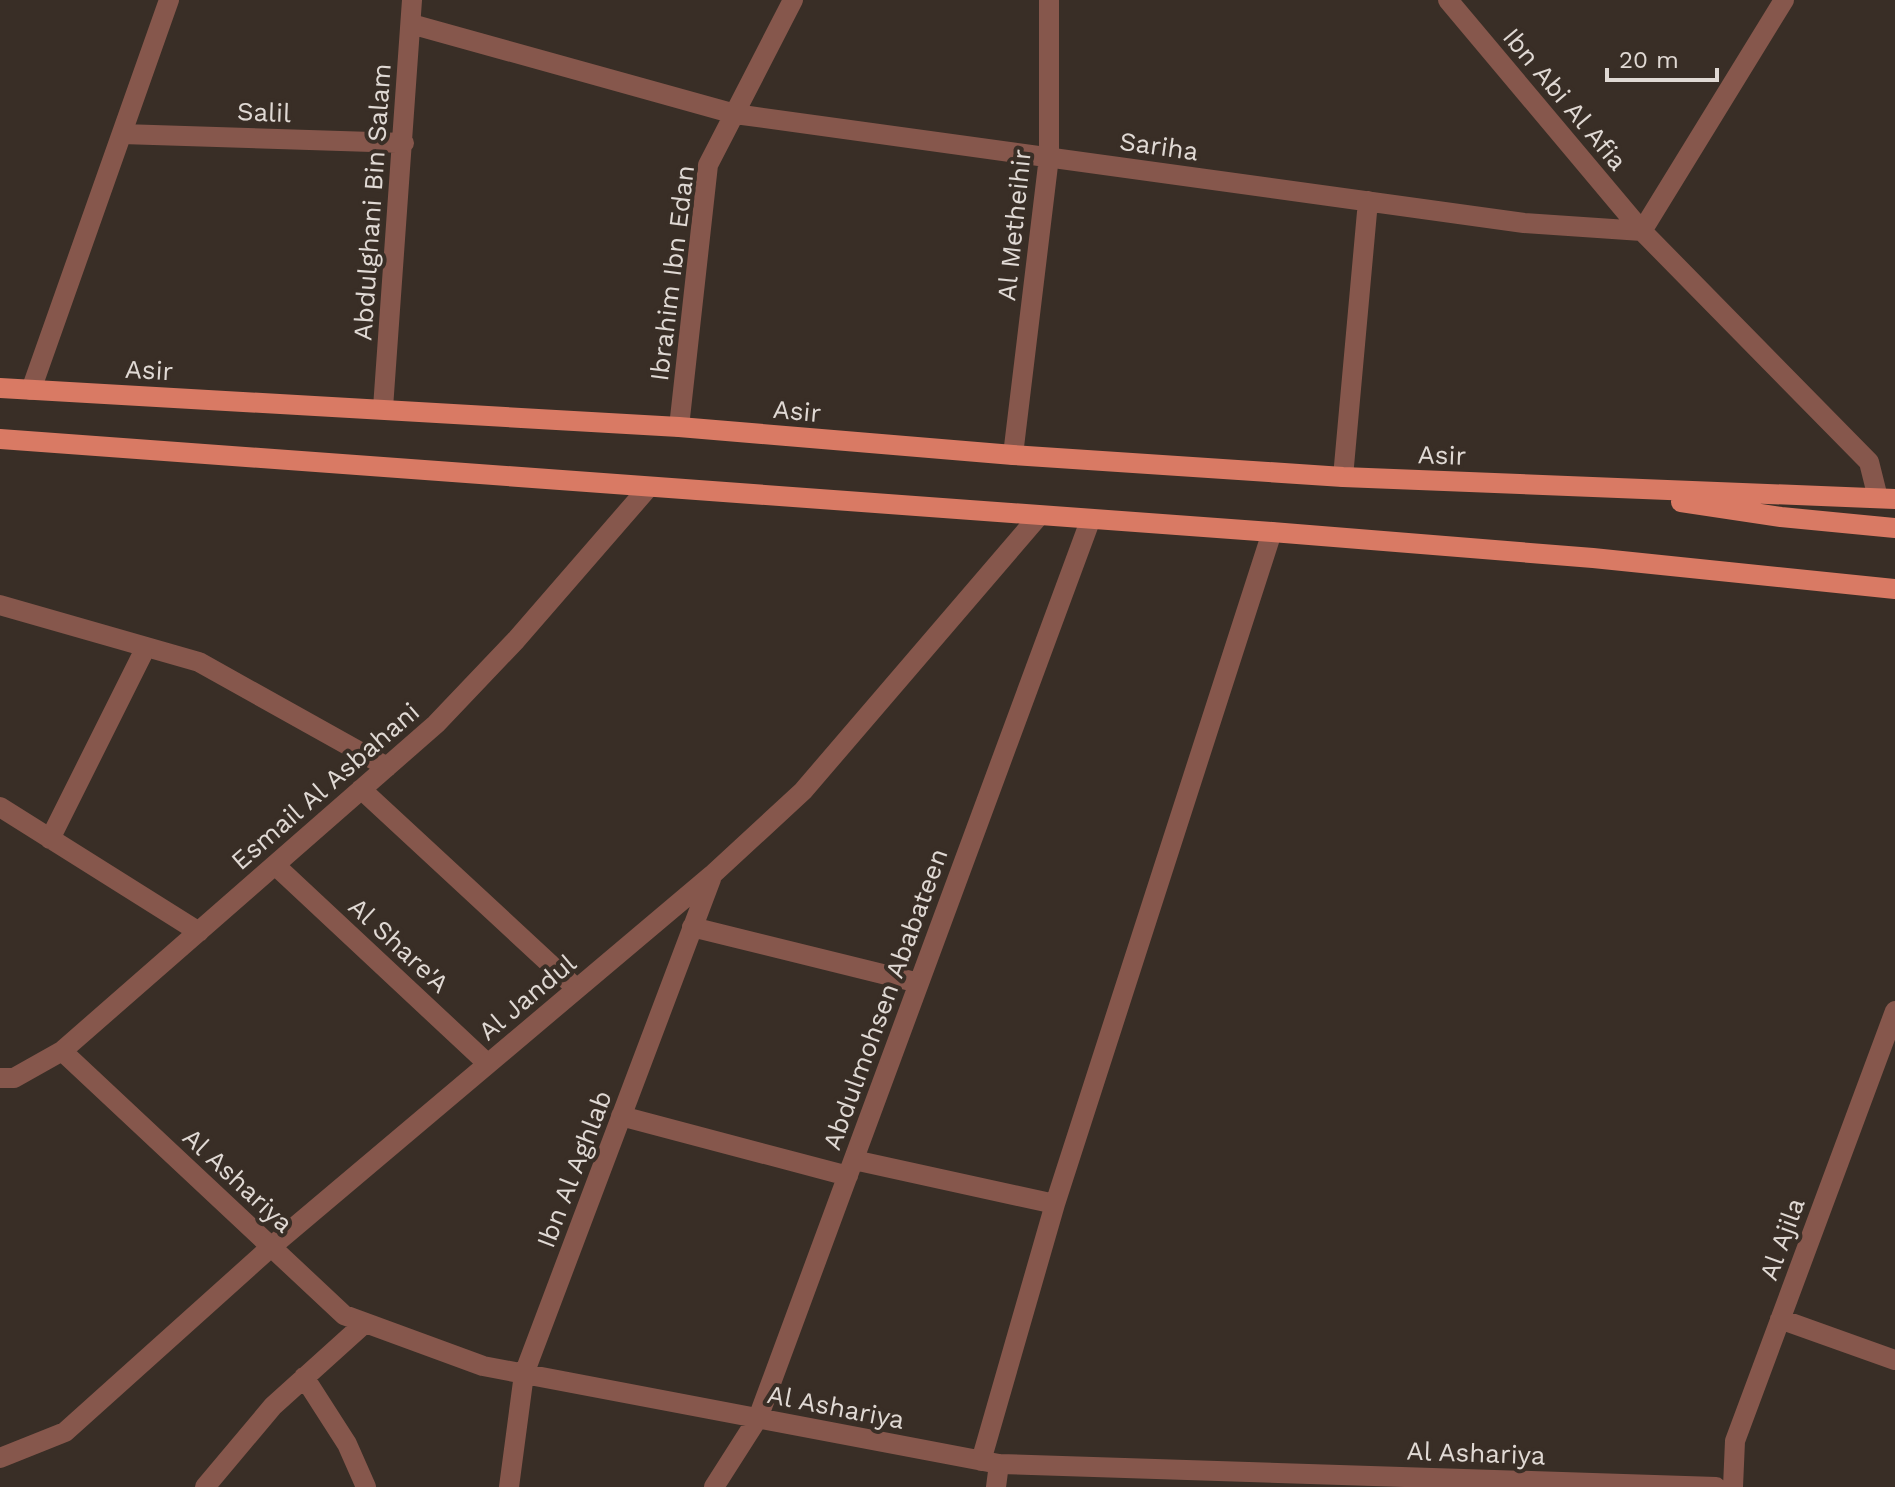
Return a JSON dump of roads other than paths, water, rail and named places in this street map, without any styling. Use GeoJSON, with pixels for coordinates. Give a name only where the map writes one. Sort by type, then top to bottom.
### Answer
{"type":"FeatureCollection","features":[{"type":"Feature","properties":{"kind":"main road","name":"Asir"},"geometry":{"type":"LineString","coordinates":[[0,388],[679,427],[1013,455],[1343,477],[1589,487]]}},
{"type":"Feature","properties":{"kind":"main road"},"geometry":{"type":"LineString","coordinates":[[0,439],[1272,532],[1593,558],[1895,589]]}},
{"type":"Feature","properties":{"kind":"main road"},"geometry":{"type":"LineString","coordinates":[[1589,487],[1886,498]]}},
{"type":"Feature","properties":{"kind":"main road"},"geometry":{"type":"LineString","coordinates":[[1589,487],[1781,517],[1895,528]]}},
{"type":"Feature","properties":{"kind":"street"},"geometry":{"type":"LineString","coordinates":[[31,390],[169,0]]}},
{"type":"Feature","properties":{"kind":"street","name":"Abdulghani Bin Salam"},"geometry":{"type":"LineString","coordinates":[[383,408],[412,0]]}},
{"type":"Feature","properties":{"kind":"street","name":"Ibrahim Ibn Edan"},"geometry":{"type":"LineString","coordinates":[[679,427],[708,165],[793,0]]}},
{"type":"Feature","properties":{"kind":"street","name":"Al Metheihir"},"geometry":{"type":"LineString","coordinates":[[1013,455],[1049,157],[1049,0]]}},
{"type":"Feature","properties":{"kind":"street","name":"Ibn Abi Al Afia"},"geometry":{"type":"LineString","coordinates":[[1448,0],[1642,231],[1869,462],[1886,498]]}},
{"type":"Feature","properties":{"kind":"street"},"geometry":{"type":"LineString","coordinates":[[1642,231],[1784,0]]}},
{"type":"Feature","properties":{"kind":"street","name":"Sariha"},"geometry":{"type":"LineString","coordinates":[[411,24],[735,114],[1524,223],[1642,231]]}},
{"type":"Feature","properties":{"kind":"street","name":"Salil"},"geometry":{"type":"LineString","coordinates":[[122,134],[404,143]]}},
{"type":"Feature","properties":{"kind":"street"},"geometry":{"type":"LineString","coordinates":[[1343,477],[1368,201]]}},
{"type":"Feature","properties":{"kind":"street","name":"Esmail Al Asbahani"},"geometry":{"type":"LineString","coordinates":[[0,1078],[14,1078],[62,1051],[436,724],[516,640],[648,488]]}},
{"type":"Feature","properties":{"kind":"street","name":"Al Jandul"},"geometry":{"type":"LineString","coordinates":[[0,1458],[65,1432],[271,1247],[712,875],[803,791],[1038,517]]}},
{"type":"Feature","properties":{"kind":"street","name":"Abdulmohsen Ababateen"},"geometry":{"type":"LineString","coordinates":[[714,1487],[758,1418],[1090,521]]}},
{"type":"Feature","properties":{"kind":"street"},"geometry":{"type":"LineString","coordinates":[[996,1487],[990,1462],[1055,1204],[1272,532]]}},
{"type":"Feature","properties":{"kind":"street"},"geometry":{"type":"LineString","coordinates":[[0,605],[199,662],[387,767]]}},
{"type":"Feature","properties":{"kind":"street"},"geometry":{"type":"LineString","coordinates":[[50,839],[146,647]]}},
{"type":"Feature","properties":{"kind":"street"},"geometry":{"type":"LineString","coordinates":[[361,789],[577,989]]}},
{"type":"Feature","properties":{"kind":"street"},"geometry":{"type":"LineString","coordinates":[[0,807],[199,932]]}},
{"type":"Feature","properties":{"kind":"street","name":"Al Share'A"},"geometry":{"type":"LineString","coordinates":[[275,865],[488,1064]]}},
{"type":"Feature","properties":{"kind":"street","name":"Ibn Al Aghlab"},"geometry":{"type":"LineString","coordinates":[[509,1487],[524,1374],[712,875]]}},
{"type":"Feature","properties":{"kind":"street"},"geometry":{"type":"LineString","coordinates":[[692,927],[919,983]]}},
{"type":"Feature","properties":{"kind":"street","name":"Al Ajila"},"geometry":{"type":"LineString","coordinates":[[1733,1487],[1735,1441],[1894,1016]]}},
{"type":"Feature","properties":{"kind":"street","name":"Al Ashariya"},"geometry":{"type":"LineString","coordinates":[[62,1051],[344,1315],[483,1366],[990,1462],[1495,1484],[1716,1487]]}},
{"type":"Feature","properties":{"kind":"street"},"geometry":{"type":"LineString","coordinates":[[621,1116],[851,1168],[1055,1204]]}},
{"type":"Feature","properties":{"kind":"street"},"geometry":{"type":"LineString","coordinates":[[1780,1319],[1895,1360]]}},
{"type":"Feature","properties":{"kind":"street"},"geometry":{"type":"LineString","coordinates":[[205,1487],[273,1406],[365,1323]]}},
{"type":"Feature","properties":{"kind":"street"},"geometry":{"type":"LineString","coordinates":[[304,1377],[347,1444],[366,1487]]}}]}
